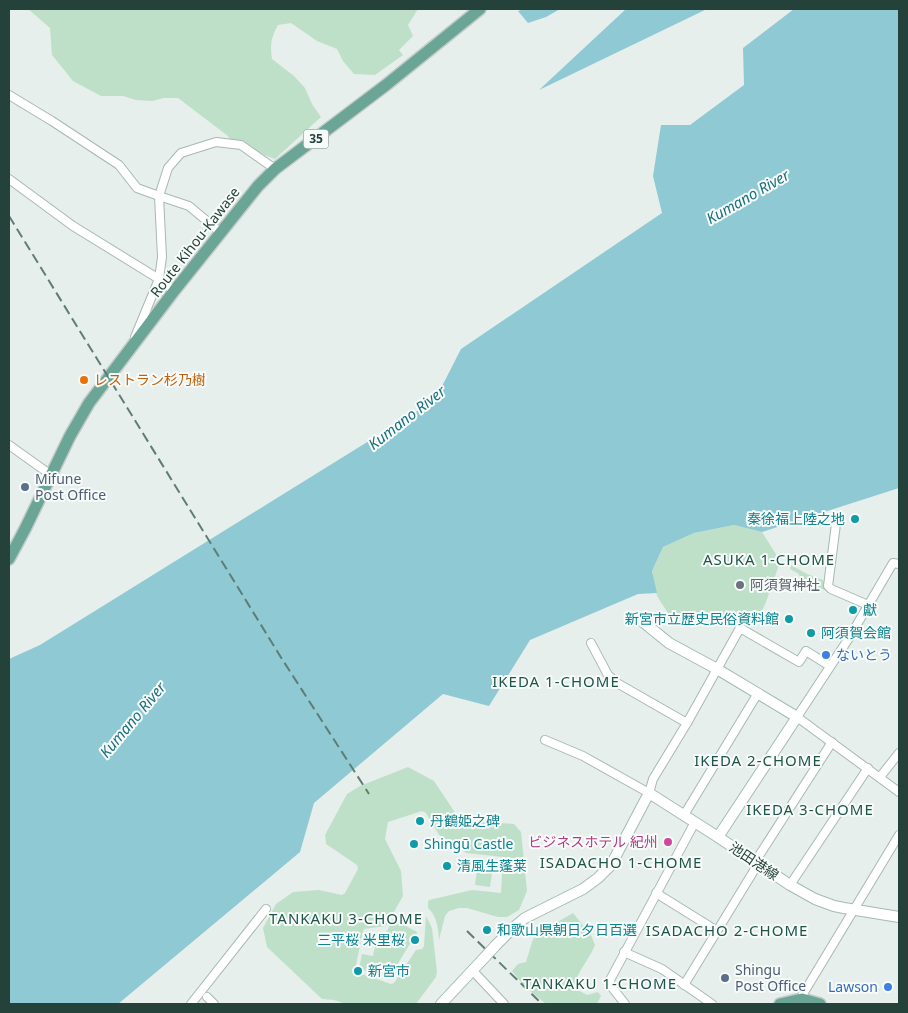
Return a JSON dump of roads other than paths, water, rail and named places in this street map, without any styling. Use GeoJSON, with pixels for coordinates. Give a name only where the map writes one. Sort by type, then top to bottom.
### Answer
{"type":"FeatureCollection","features":[{"type":"Feature","properties":{"kind":"main road","name":"Route Kihou-Kawase"},"geometry":{"type":"LineString","coordinates":[[9,559],[70,436],[89,403],[174,291],[258,186],[275,169],[386,85],[480,9]]}},
{"type":"Feature","properties":{"kind":"main road"},"geometry":{"type":"LineString","coordinates":[[642,621],[669,643],[797,717]]}},
{"type":"Feature","properties":{"kind":"main road","name":"池田港線"},"geometry":{"type":"LineString","coordinates":[[797,717],[718,837],[790,885],[823,902],[834,906],[899,917]]}},
{"type":"Feature","properties":{"kind":"main road"},"geometry":{"type":"LineString","coordinates":[[440,1004],[496,945],[525,918],[584,889],[611,865],[649,793],[718,837]]}},
{"type":"Feature","properties":{"kind":"main road"},"geometry":{"type":"LineString","coordinates":[[780,1004],[802,999],[820,1004]]}},
{"type":"Feature","properties":{"kind":"street"},"geometry":{"type":"LineString","coordinates":[[9,95],[119,165],[137,188],[189,206],[220,232]]}},
{"type":"Feature","properties":{"kind":"street"},"geometry":{"type":"LineString","coordinates":[[128,353],[159,279],[162,257],[159,196],[168,168],[181,153],[216,142],[241,145],[275,169]]}},
{"type":"Feature","properties":{"kind":"street"},"geometry":{"type":"LineString","coordinates":[[9,179],[73,226],[159,279],[174,291]]}},
{"type":"Feature","properties":{"kind":"street"},"geometry":{"type":"LineString","coordinates":[[9,445],[51,475]]}},
{"type":"Feature","properties":{"kind":"street"},"geometry":{"type":"LineString","coordinates":[[836,524],[828,586],[868,605]]}},
{"type":"Feature","properties":{"kind":"street"},"geometry":{"type":"LineString","coordinates":[[899,564],[893,563],[797,717],[899,792]]}},
{"type":"Feature","properties":{"kind":"street"},"geometry":{"type":"LineString","coordinates":[[545,740],[583,756],[649,793],[653,779],[687,723],[740,628],[799,662],[806,651],[830,666]]}},
{"type":"Feature","properties":{"kind":"street"},"geometry":{"type":"LineString","coordinates":[[591,643],[608,675],[617,683],[687,723]]}},
{"type":"Feature","properties":{"kind":"street"},"geometry":{"type":"LineString","coordinates":[[684,815],[758,693]]}},
{"type":"Feature","properties":{"kind":"street"},"geometry":{"type":"LineString","coordinates":[[684,985],[718,931],[756,863],[832,742]]}},
{"type":"Feature","properties":{"kind":"street"},"geometry":{"type":"LineString","coordinates":[[880,777],[899,753]]}},
{"type":"Feature","properties":{"kind":"street"},"geometry":{"type":"LineString","coordinates":[[790,885],[868,768]]}},
{"type":"Feature","properties":{"kind":"street"},"geometry":{"type":"LineString","coordinates":[[625,1004],[611,986],[610,980],[695,822]]}},
{"type":"Feature","properties":{"kind":"street"},"geometry":{"type":"LineString","coordinates":[[802,999],[803,994],[853,909],[899,835]]}},
{"type":"Feature","properties":{"kind":"street"},"geometry":{"type":"LineString","coordinates":[[656,893],[718,931]]}},
{"type":"Feature","properties":{"kind":"street"},"geometry":{"type":"LineString","coordinates":[[191,1004],[266,909]]}},
{"type":"Feature","properties":{"kind":"street"},"geometry":{"type":"LineString","coordinates":[[624,952],[662,969],[712,1004]]}},
{"type":"Feature","properties":{"kind":"street"},"geometry":{"type":"LineString","coordinates":[[473,971],[504,1004]]}},
{"type":"Feature","properties":{"kind":"street"},"geometry":{"type":"LineString","coordinates":[[207,997],[214,1004]]}},
{"type":"Feature","properties":{"kind":"water"},"geometry":{"type":"Polygon","coordinates":[[[524,9],[560,9],[546,17],[528,23],[518,11],[524,9]]]}},
{"type":"Feature","properties":{"kind":"water"},"geometry":{"type":"Polygon","coordinates":[[[626,9],[707,9],[539,90],[626,9]]]}},
{"type":"Feature","properties":{"kind":"water","name":"Kumano River"},"geometry":{"type":"Polygon","coordinates":[[[794,9],[899,9],[899,488],[762,532],[734,525],[694,533],[663,547],[652,571],[657,593],[638,594],[530,640],[489,706],[443,694],[314,803],[300,852],[118,1004],[9,1004],[9,659],[40,645],[435,400],[461,349],[662,213],[653,176],[661,125],[690,125],[744,85],[743,48],[794,9]]]}},
{"type":"Feature","properties":{"kind":"railway"},"geometry":{"type":"LineString","coordinates":[[9,216],[282,659],[369,794]]}},
{"type":"Feature","properties":{"kind":"railway"},"geometry":{"type":"LineString","coordinates":[[467,931],[542,1004]]}},
{"type":"Feature","properties":{"kind":"place","name":"レストラン杉乃樹"},"geometry":{"type":"Point","coordinates":[84,380]}},
{"type":"Feature","properties":{"kind":"place","name":"Mifune Post Office"},"geometry":{"type":"Point","coordinates":[25,487]}},
{"type":"Feature","properties":{"kind":"place","name":"秦徐福上陸之地"},"geometry":{"type":"Point","coordinates":[855,519]}},
{"type":"Feature","properties":{"kind":"place","name":"阿須賀神社"},"geometry":{"type":"Point","coordinates":[740,585]}},
{"type":"Feature","properties":{"kind":"place","name":"獻"},"geometry":{"type":"Point","coordinates":[853,610]}},
{"type":"Feature","properties":{"kind":"place","name":"新宮市立歴史民俗資料館"},"geometry":{"type":"Point","coordinates":[789,619]}},
{"type":"Feature","properties":{"kind":"place","name":"阿須賀会館"},"geometry":{"type":"Point","coordinates":[811,633]}},
{"type":"Feature","properties":{"kind":"place","name":"ないとう"},"geometry":{"type":"Point","coordinates":[826,655]}},
{"type":"Feature","properties":{"kind":"place","name":"丹鶴姫之碑"},"geometry":{"type":"Point","coordinates":[420,821]}},
{"type":"Feature","properties":{"kind":"place","name":"ビジネスホテル 紀州"},"geometry":{"type":"Point","coordinates":[668,842]}},
{"type":"Feature","properties":{"kind":"place","name":"Shingū Castle"},"geometry":{"type":"Point","coordinates":[414,844]}},
{"type":"Feature","properties":{"kind":"place","name":"清風生蓬莱"},"geometry":{"type":"Point","coordinates":[447,866]}},
{"type":"Feature","properties":{"kind":"place","name":"和歌山県朝日夕日百選"},"geometry":{"type":"Point","coordinates":[487,930]}},
{"type":"Feature","properties":{"kind":"place","name":"三平桜 米里桜"},"geometry":{"type":"Point","coordinates":[415,940]}},
{"type":"Feature","properties":{"kind":"place","name":"新宮市"},"geometry":{"type":"Point","coordinates":[358,971]}},
{"type":"Feature","properties":{"kind":"place","name":"Shingu Post Office"},"geometry":{"type":"Point","coordinates":[725,978]}},
{"type":"Feature","properties":{"kind":"place","name":"Lawson"},"geometry":{"type":"Point","coordinates":[888,987]}},
{"type":"Feature","properties":{"kind":"district","name":"ASUKA 1-CHOME"},"geometry":{"type":"Point","coordinates":[769,560]}},
{"type":"Feature","properties":{"kind":"district","name":"IKEDA 1-CHOME"},"geometry":{"type":"Point","coordinates":[556,682]}},
{"type":"Feature","properties":{"kind":"district","name":"IKEDA 2-CHOME"},"geometry":{"type":"Point","coordinates":[758,761]}},
{"type":"Feature","properties":{"kind":"district","name":"IKEDA 3-CHOME"},"geometry":{"type":"Point","coordinates":[810,810]}},
{"type":"Feature","properties":{"kind":"district","name":"ISADACHO 1-CHOME"},"geometry":{"type":"Point","coordinates":[621,863]}},
{"type":"Feature","properties":{"kind":"district","name":"TANKAKU 3-CHOME"},"geometry":{"type":"Point","coordinates":[346,919]}},
{"type":"Feature","properties":{"kind":"district","name":"ISADACHO 2-CHOME"},"geometry":{"type":"Point","coordinates":[727,931]}},
{"type":"Feature","properties":{"kind":"district","name":"TANKAKU 1-CHOME"},"geometry":{"type":"Point","coordinates":[600,984]}}]}
